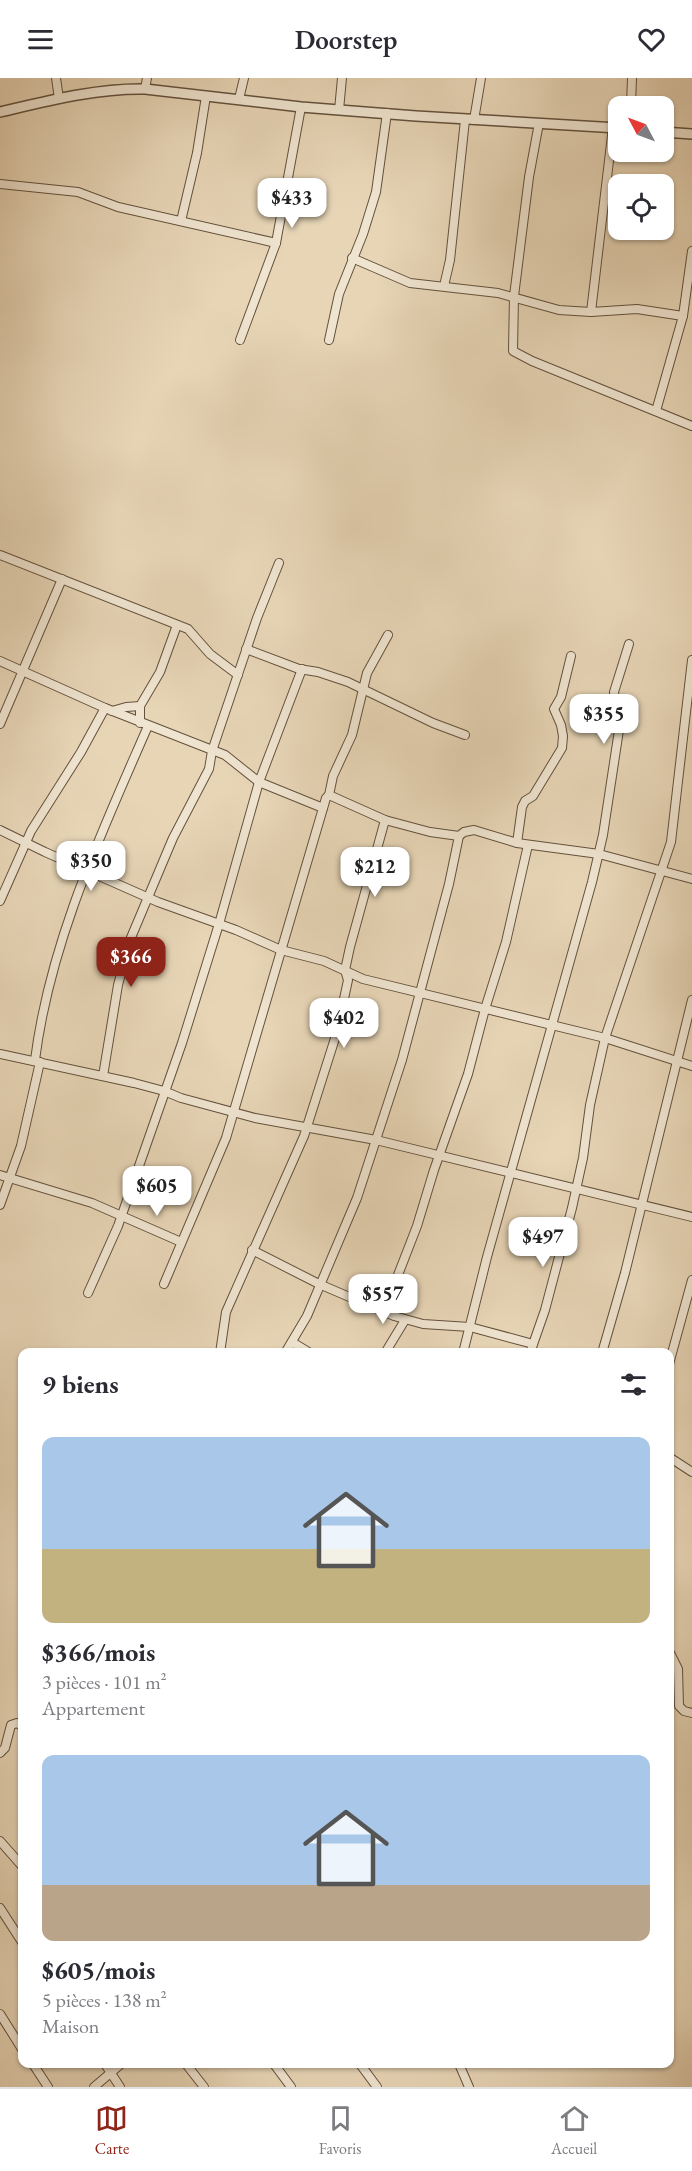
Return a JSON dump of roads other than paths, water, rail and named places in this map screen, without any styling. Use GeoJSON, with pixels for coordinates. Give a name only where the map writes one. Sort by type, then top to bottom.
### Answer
{"type":"FeatureCollection","features":[{"type":"Feature","properties":{"kind":"street"},"geometry":{"type":"LineString","coordinates":[[56,78],[59,99]]}},
{"type":"Feature","properties":{"kind":"street"},"geometry":{"type":"LineString","coordinates":[[145,89],[147,78]]}},
{"type":"Feature","properties":{"kind":"street"},"geometry":{"type":"LineString","coordinates":[[239,99],[244,78]]}},
{"type":"Feature","properties":{"kind":"street"},"geometry":{"type":"LineString","coordinates":[[339,110],[342,78]]}},
{"type":"Feature","properties":{"kind":"street"},"geometry":{"type":"LineString","coordinates":[[444,286],[450,260],[469,120],[481,78]]}},
{"type":"Feature","properties":{"kind":"street"},"geometry":{"type":"LineString","coordinates":[[631,96],[632,78]]}},
{"type":"Feature","properties":{"kind":"street"},"geometry":{"type":"LineString","coordinates":[[0,112],[113,90],[145,89],[302,107],[469,120],[608,127]]}},
{"type":"Feature","properties":{"kind":"street"},"geometry":{"type":"LineString","coordinates":[[181,221],[197,153],[206,96]]}},
{"type":"Feature","properties":{"kind":"street"},"geometry":{"type":"LineString","coordinates":[[240,339],[276,243],[302,107]]}},
{"type":"Feature","properties":{"kind":"street"},"geometry":{"type":"LineString","coordinates":[[329,340],[339,294],[363,234],[376,192],[387,113]]}},
{"type":"Feature","properties":{"kind":"street"},"geometry":{"type":"LineString","coordinates":[[539,123],[529,177],[514,296],[512,346],[516,354],[692,426]]}},
{"type":"Feature","properties":{"kind":"street"},"geometry":{"type":"LineString","coordinates":[[674,133],[692,134]]}},
{"type":"Feature","properties":{"kind":"street"},"geometry":{"type":"LineString","coordinates":[[591,312],[611,162]]}},
{"type":"Feature","properties":{"kind":"street"},"geometry":{"type":"LineString","coordinates":[[0,184],[78,192],[118,207],[276,243]]}},
{"type":"Feature","properties":{"kind":"street"},"geometry":{"type":"LineString","coordinates":[[656,411],[683,315],[692,251]]}},
{"type":"Feature","properties":{"kind":"street"},"geometry":{"type":"LineString","coordinates":[[352,258],[410,283],[514,296],[549,308],[591,312],[637,309],[683,315]]}},
{"type":"Feature","properties":{"kind":"street"},"geometry":{"type":"LineString","coordinates":[[0,555],[177,624],[194,634],[210,654],[238,675]]}},
{"type":"Feature","properties":{"kind":"street"},"geometry":{"type":"LineString","coordinates":[[103,1076],[118,985],[130,940],[172,838],[204,780],[246,648],[279,563]]}},
{"type":"Feature","properties":{"kind":"street"},"geometry":{"type":"LineString","coordinates":[[0,724],[62,579]]}},
{"type":"Feature","properties":{"kind":"street"},"geometry":{"type":"LineString","coordinates":[[0,1204],[11,1179],[35,1093],[37,1061],[56,962],[86,870],[144,724],[140,706],[163,666],[177,624]]}},
{"type":"Feature","properties":{"kind":"street"},"geometry":{"type":"LineString","coordinates":[[164,1284],[218,1158],[234,1112],[333,776],[352,735],[367,672],[388,635]]}},
{"type":"Feature","properties":{"kind":"street"},"geometry":{"type":"LineString","coordinates":[[464,1348],[598,854],[620,730],[614,692],[629,644]]}},
{"type":"Feature","properties":{"kind":"street"},"geometry":{"type":"LineString","coordinates":[[246,648],[302,669],[318,672],[465,735]]}},
{"type":"Feature","properties":{"kind":"street"},"geometry":{"type":"LineString","coordinates":[[518,843],[522,807],[525,801],[533,796],[562,748],[564,736],[554,710],[561,697],[571,656]]}},
{"type":"Feature","properties":{"kind":"street"},"geometry":{"type":"LineString","coordinates":[[532,1348],[545,1310],[577,1189],[590,1105],[605,1038],[671,842],[692,660]]}},
{"type":"Feature","properties":{"kind":"street"},"geometry":{"type":"LineString","coordinates":[[0,661],[108,710],[225,755],[259,782],[323,808]]}},
{"type":"Feature","properties":{"kind":"street"},"geometry":{"type":"LineString","coordinates":[[88,1293],[121,1215],[192,1015],[259,782],[302,669]]}},
{"type":"Feature","properties":{"kind":"street"},"geometry":{"type":"LineString","coordinates":[[0,901],[31,831],[108,710],[140,706]]}},
{"type":"Feature","properties":{"kind":"street"},"geometry":{"type":"LineString","coordinates":[[329,795],[385,820],[430,832],[459,836]]}},
{"type":"Feature","properties":{"kind":"street"},"geometry":{"type":"LineString","coordinates":[[221,1348],[226,1312],[307,1126],[337,1032],[348,980],[345,970],[365,887],[385,820]]}},
{"type":"Feature","properties":{"kind":"street"},"geometry":{"type":"LineString","coordinates":[[0,830],[147,897],[282,950],[324,961],[363,979],[605,1038],[692,1066]]}},
{"type":"Feature","properties":{"kind":"street"},"geometry":{"type":"LineString","coordinates":[[288,1348],[307,1316],[319,1284],[347,1226],[376,1140],[402,1060],[449,884],[459,836],[464,832],[474,830],[528,845],[598,854],[692,879]]}},
{"type":"Feature","properties":{"kind":"street"},"geometry":{"type":"LineString","coordinates":[[384,1311],[417,1226],[468,1074],[485,1008],[506,942],[528,845]]}},
{"type":"Feature","properties":{"kind":"street"},"geometry":{"type":"LineString","coordinates":[[603,1348],[620,1292],[692,1000]]}},
{"type":"Feature","properties":{"kind":"street"},"geometry":{"type":"LineString","coordinates":[[0,1054],[164,1091],[180,1098],[255,1118],[376,1140],[692,1217]]}},
{"type":"Feature","properties":{"kind":"street"},"geometry":{"type":"LineString","coordinates":[[0,1175],[60,1192],[121,1215],[181,1242]]}},
{"type":"Feature","properties":{"kind":"street"},"geometry":{"type":"LineString","coordinates":[[252,1250],[319,1284],[405,1320],[423,1324],[470,1327],[533,1344]]}},
{"type":"Feature","properties":{"kind":"street"},"geometry":{"type":"LineString","coordinates":[[673,1348],[692,1280]]}},
{"type":"Feature","properties":{"kind":"street"},"geometry":{"type":"LineString","coordinates":[[389,1348],[405,1320]]}},
{"type":"Feature","properties":{"kind":"street"},"geometry":{"type":"LineString","coordinates":[[292,1342],[302,1348]]}},
{"type":"Feature","properties":{"kind":"street"},"geometry":{"type":"LineString","coordinates":[[674,1460],[692,1472]]}},
{"type":"Feature","properties":{"kind":"street"},"geometry":{"type":"LineString","coordinates":[[674,1661],[678,1669],[679,1706],[684,1711],[692,1713]]}},
{"type":"Feature","properties":{"kind":"street"},"geometry":{"type":"LineString","coordinates":[[0,1753],[5,1748],[11,1725],[18,1724]]}},
{"type":"Feature","properties":{"kind":"street"},"geometry":{"type":"LineString","coordinates":[[0,1841],[18,1861]]}},
{"type":"Feature","properties":{"kind":"street"},"geometry":{"type":"LineString","coordinates":[[0,1908],[18,1935]]}},
{"type":"Feature","properties":{"kind":"street"},"geometry":{"type":"LineString","coordinates":[[0,1926],[8,1919]]}},
{"type":"Feature","properties":{"kind":"street"},"geometry":{"type":"LineString","coordinates":[[0,2014],[18,2043]]}},
{"type":"Feature","properties":{"kind":"street"},"geometry":{"type":"LineString","coordinates":[[36,2068],[48,2087]]}},
{"type":"Feature","properties":{"kind":"street"},"geometry":{"type":"LineString","coordinates":[[108,2068],[120,2087]]}},
{"type":"Feature","properties":{"kind":"street"},"geometry":{"type":"LineString","coordinates":[[94,2087],[117,2068]]}},
{"type":"Feature","properties":{"kind":"street"},"geometry":{"type":"LineString","coordinates":[[189,2068],[204,2087]]}},
{"type":"Feature","properties":{"kind":"street"},"geometry":{"type":"LineString","coordinates":[[277,2068],[291,2087]]}},
{"type":"Feature","properties":{"kind":"street"},"geometry":{"type":"LineString","coordinates":[[363,2068],[377,2087]]}},
{"type":"Feature","properties":{"kind":"street"},"geometry":{"type":"LineString","coordinates":[[461,2068],[469,2087]]}}]}
